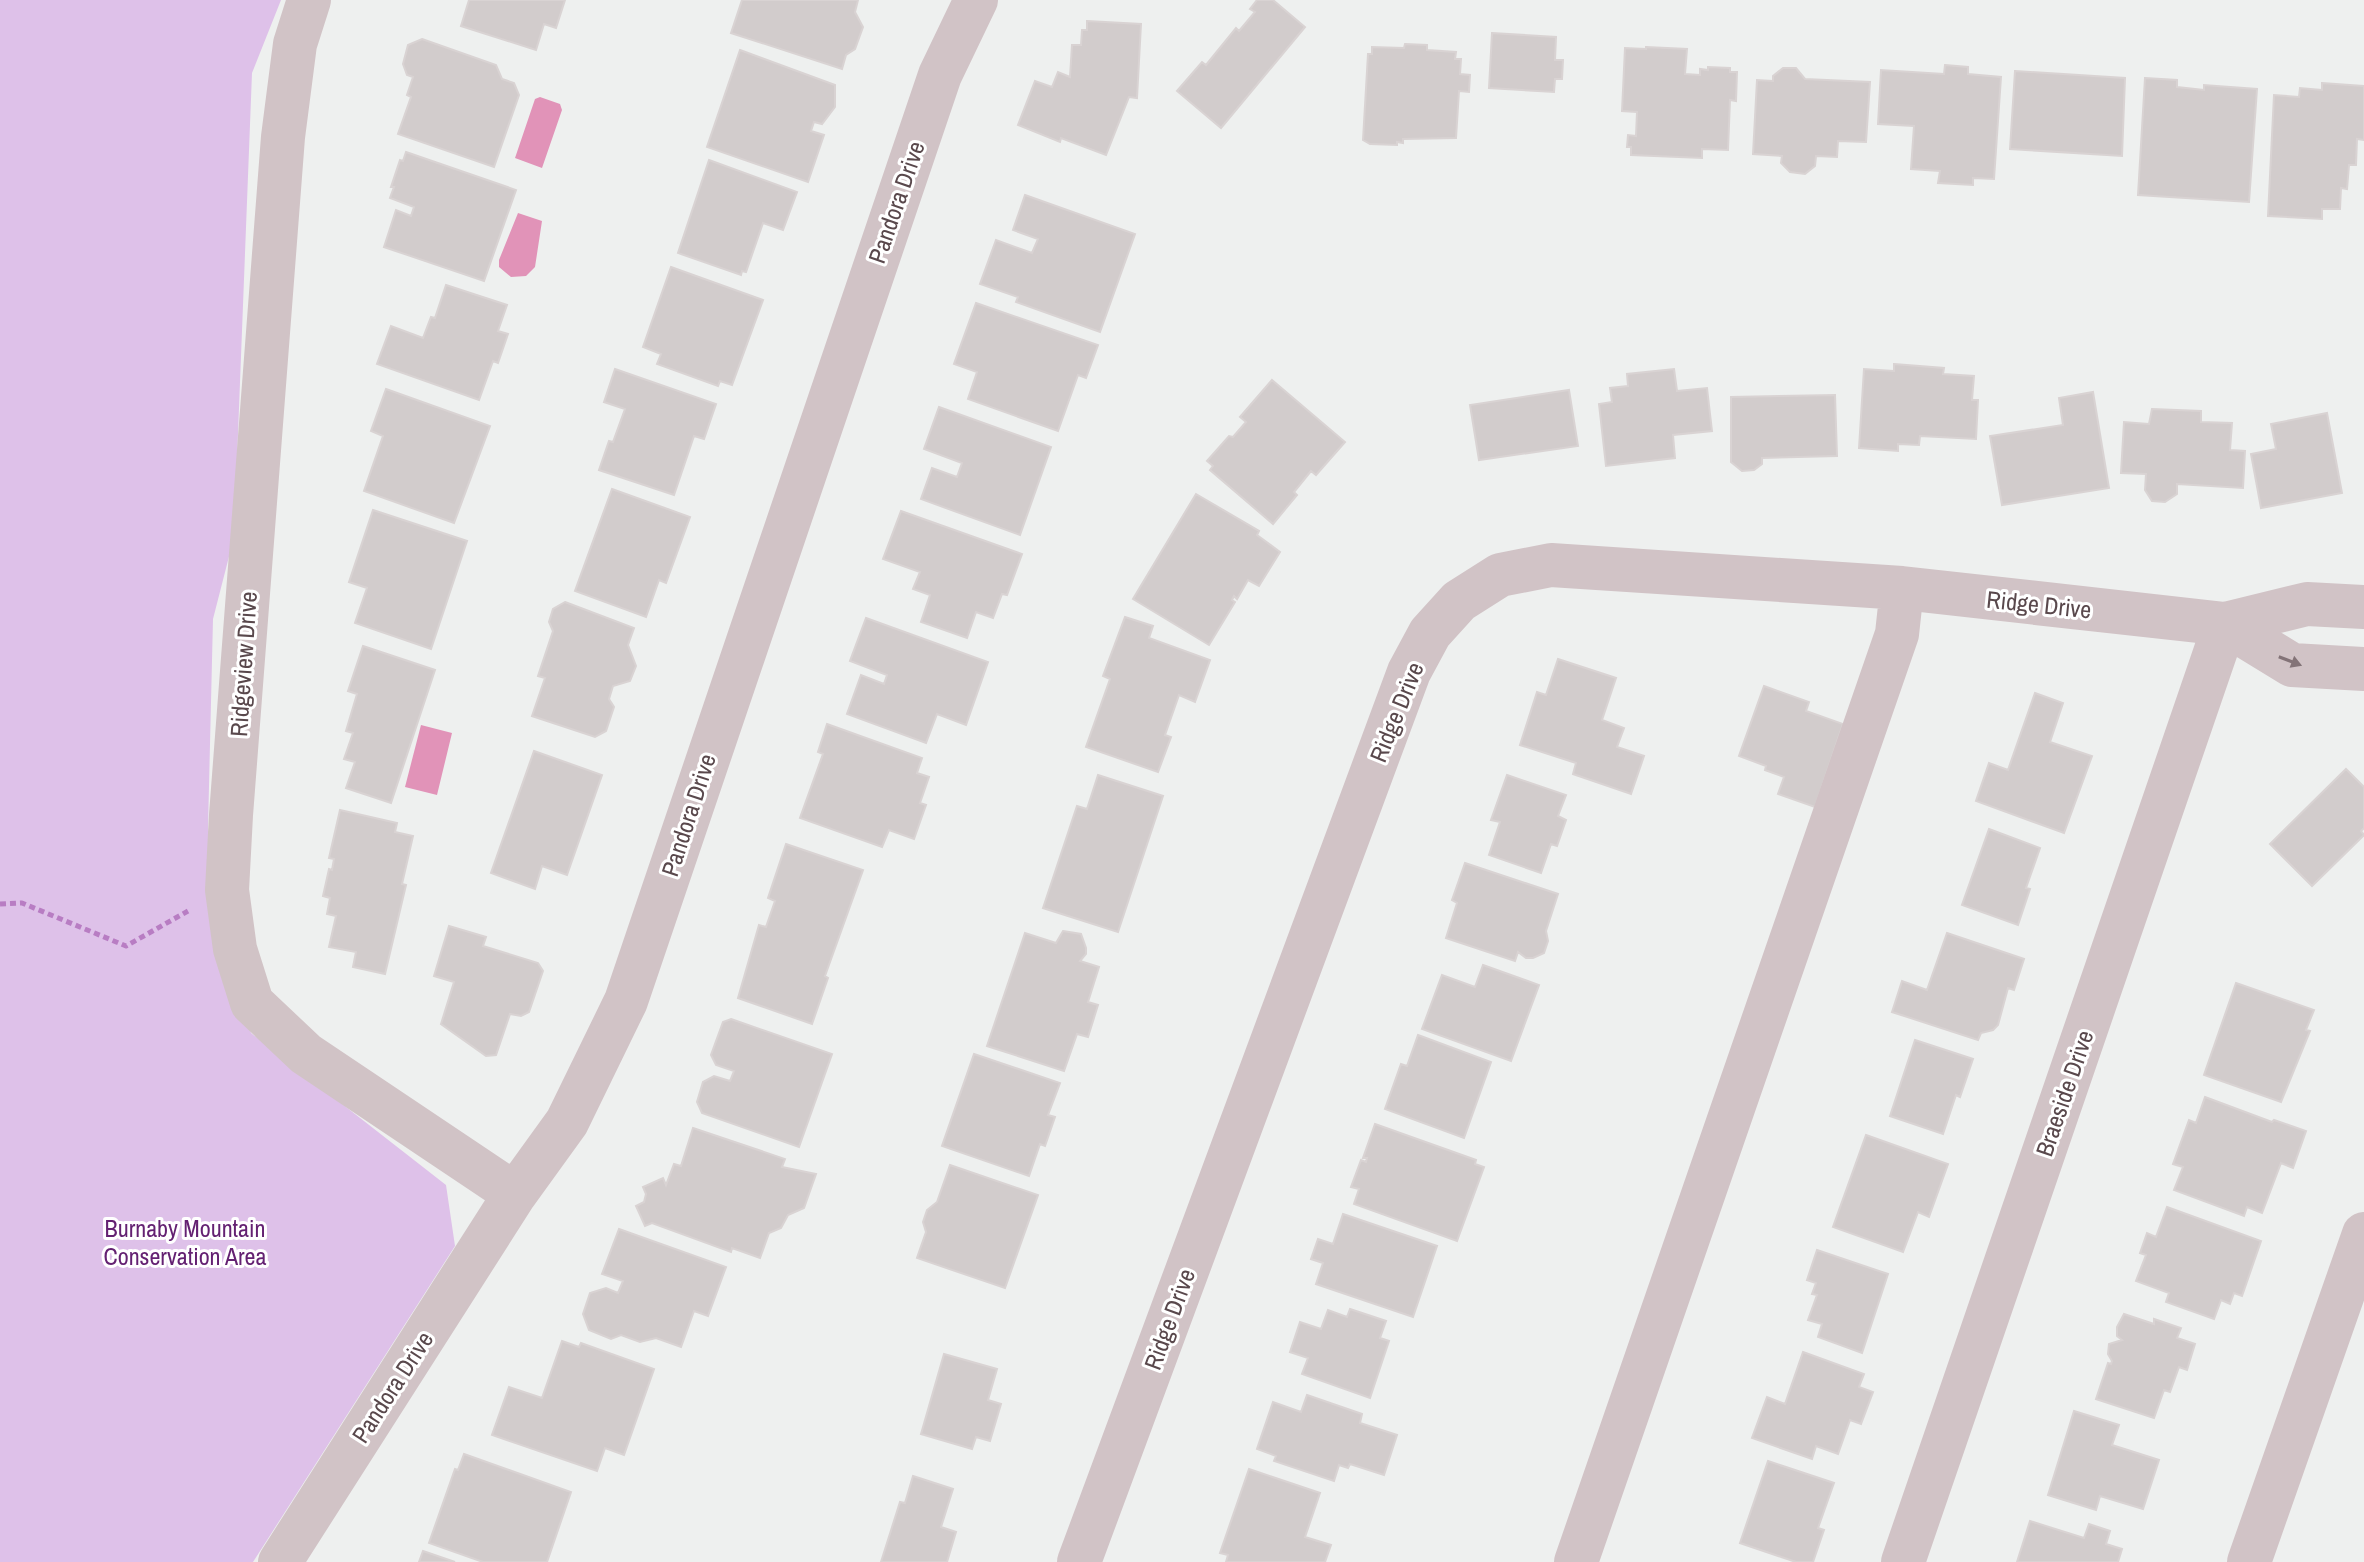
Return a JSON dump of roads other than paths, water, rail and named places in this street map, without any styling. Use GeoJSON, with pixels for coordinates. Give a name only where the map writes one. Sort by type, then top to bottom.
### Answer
{"type":"FeatureCollection","features":[{"type":"Feature","properties":{"kind":"street","name":"Ridgeview Drive"},"geometry":{"type":"LineString","coordinates":[[309,0],[295,44],[283,137],[227,890],[235,949],[252,1003],[306,1054],[515,1194]]}},
{"type":"Feature","properties":{"kind":"street","name":"Pandora Drive"},"geometry":{"type":"LineString","coordinates":[[280,1562],[515,1194],[567,1122],[626,1001],[940,75],[973,4]]}},
{"type":"Feature","properties":{"kind":"street","name":"Ridge Drive"},"geometry":{"type":"LineString","coordinates":[[1079,1562],[1404,686],[1430,633],[1459,601],[1500,575],[1551,565],[1902,588],[2225,624],[2307,604],[2364,607]]}},
{"type":"Feature","properties":{"kind":"street"},"geometry":{"type":"LineString","coordinates":[[1576,1562],[1897,634],[1902,588]]}},
{"type":"Feature","properties":{"kind":"street","name":"Ridge Drive"},"geometry":{"type":"LineString","coordinates":[[2225,624],[2292,665],[2364,669]]}},
{"type":"Feature","properties":{"kind":"street","name":"Braeside Drive"},"geometry":{"type":"LineString","coordinates":[[1903,1562],[2225,624]]}},
{"type":"Feature","properties":{"kind":"street"},"geometry":{"type":"LineString","coordinates":[[2249,1562],[2364,1234]]}},
{"type":"Feature","properties":{"kind":"park label","name":"Burnaby Mountain Conservation Area"},"geometry":{"type":"Point","coordinates":[185,1242]}}]}
